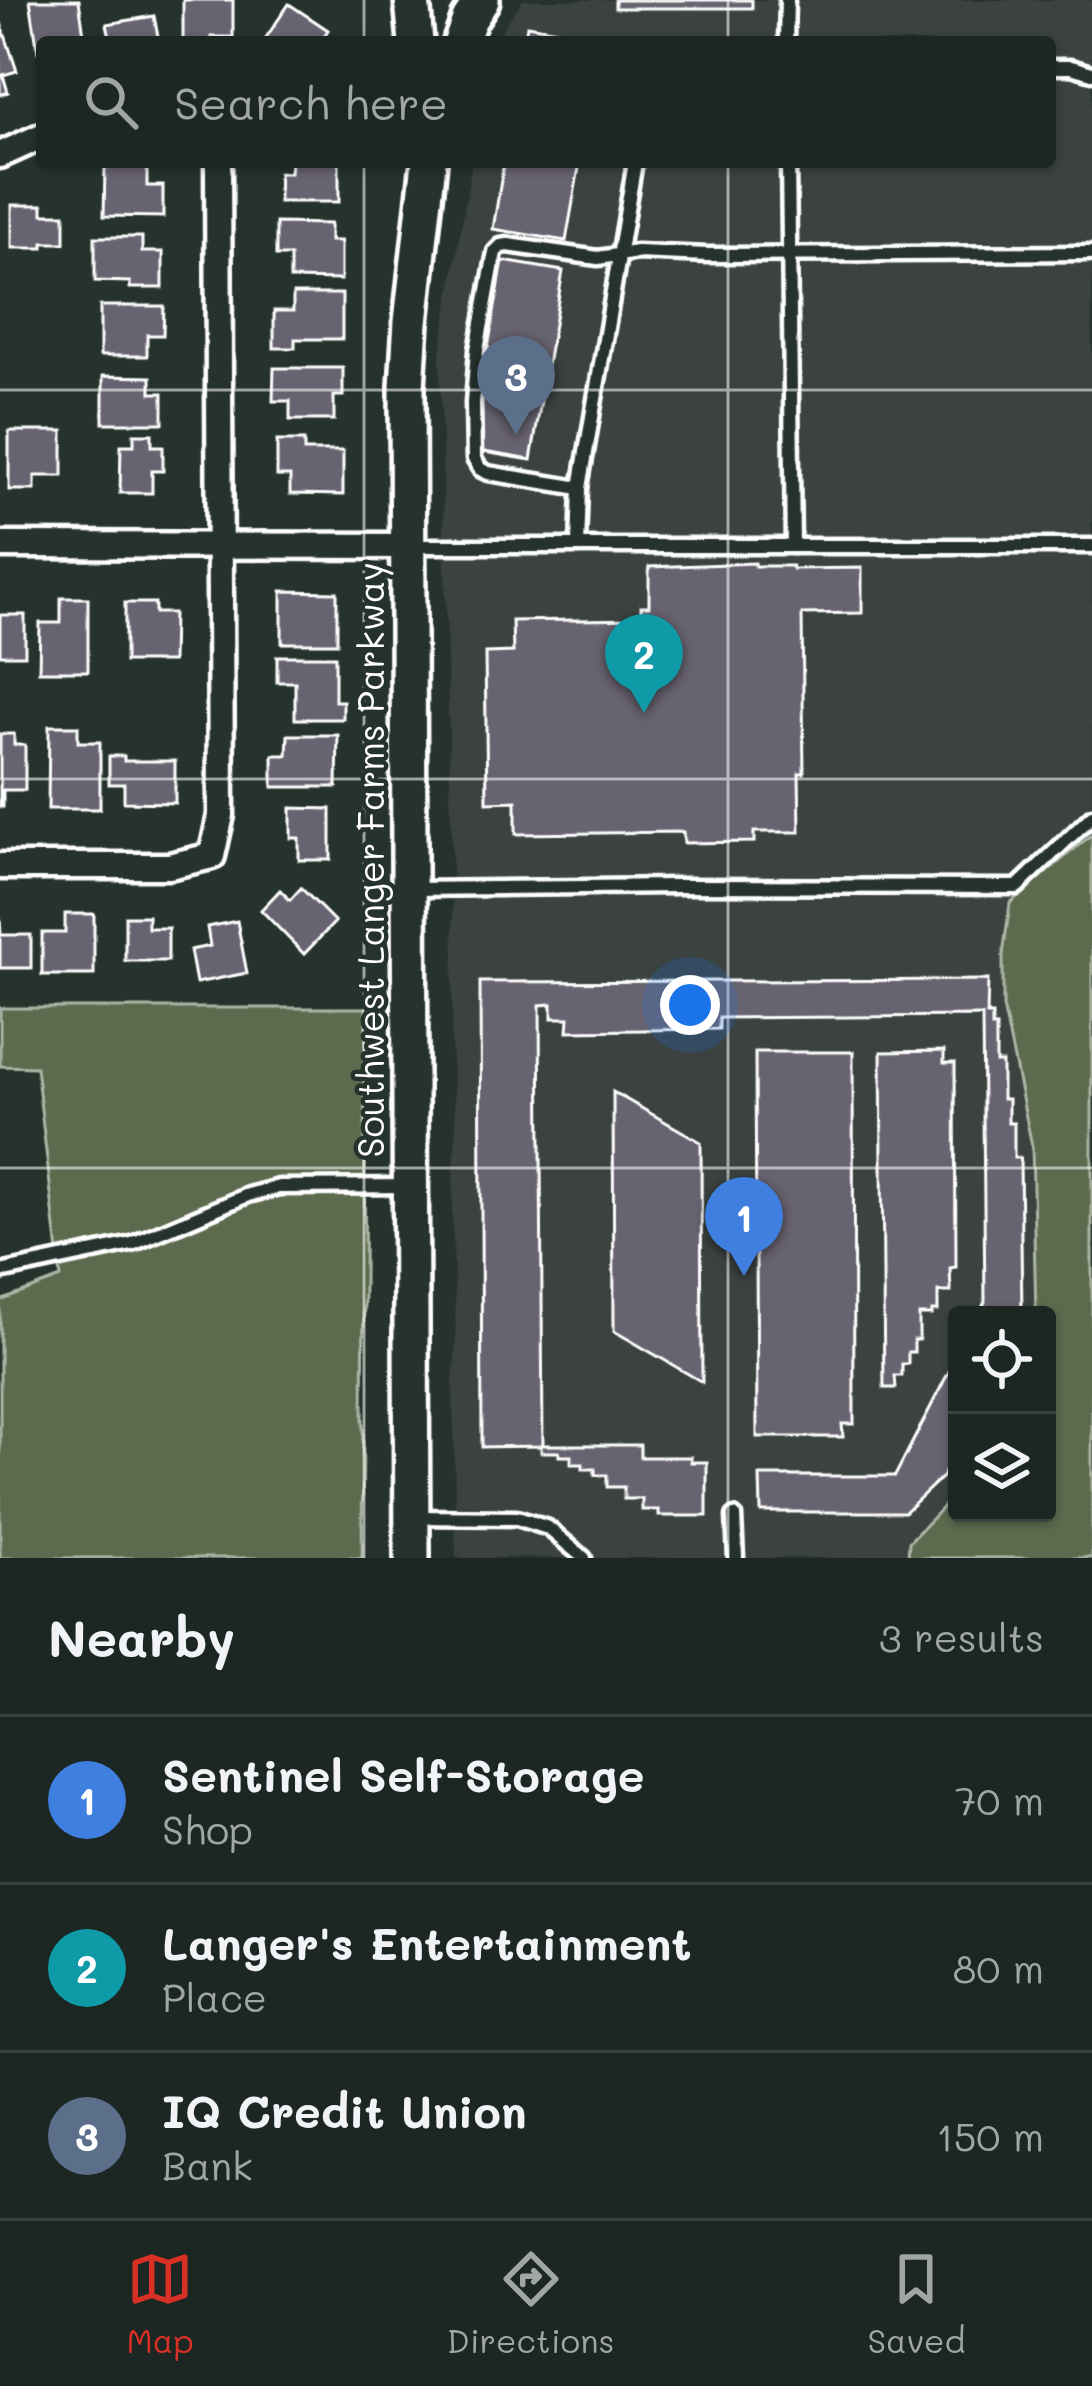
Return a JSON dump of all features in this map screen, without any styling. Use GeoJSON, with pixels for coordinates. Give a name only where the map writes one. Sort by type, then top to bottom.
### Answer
{"type":"FeatureCollection","features":[{"type":"Feature","properties":{"kind":"main road"},"geometry":{"type":"LineString","coordinates":[[412,0],[415,36]]}},
{"type":"Feature","properties":{"kind":"main road"},"geometry":{"type":"LineString","coordinates":[[463,36],[482,0]]}},
{"type":"Feature","properties":{"kind":"main road","name":"Southwest Langer Farms Parkway"},"geometry":{"type":"LineString","coordinates":[[412,1558],[408,350],[428,168]]}},
{"type":"Feature","properties":{"kind":"street"},"geometry":{"type":"LineString","coordinates":[[0,154],[36,139]]}},
{"type":"Feature","properties":{"kind":"street"},"geometry":{"type":"LineString","coordinates":[[0,866],[169,866],[212,856],[221,815],[218,168]]}},
{"type":"Feature","properties":{"kind":"street"},"geometry":{"type":"LineString","coordinates":[[0,545],[409,546]]}},
{"type":"Feature","properties":{"kind":"lane"},"geometry":{"type":"LineString","coordinates":[[786,36],[787,0]]}},
{"type":"Feature","properties":{"kind":"lane"},"geometry":{"type":"LineString","coordinates":[[1056,67],[1092,73]]}},
{"type":"Feature","properties":{"kind":"lane"},"geometry":{"type":"LineString","coordinates":[[578,546],[580,488],[634,168]]}},
{"type":"Feature","properties":{"kind":"lane"},"geometry":{"type":"LineString","coordinates":[[788,168],[793,546]]}},
{"type":"Feature","properties":{"kind":"lane"},"geometry":{"type":"LineString","coordinates":[[580,488],[488,473],[474,459],[477,350],[500,246],[598,258],[637,252],[1092,253]]}},
{"type":"Feature","properties":{"kind":"lane"},"geometry":{"type":"LineString","coordinates":[[409,546],[1092,546]]}},
{"type":"Feature","properties":{"kind":"lane"},"geometry":{"type":"LineString","coordinates":[[410,890],[1017,887],[1092,816]]}},
{"type":"Feature","properties":{"kind":"lane"},"geometry":{"type":"LineString","coordinates":[[0,1272],[131,1244],[279,1186],[411,1186]]}},
{"type":"Feature","properties":{"kind":"lane"},"geometry":{"type":"LineString","coordinates":[[734,1516],[736,1558]]}},
{"type":"Feature","properties":{"kind":"lane"},"geometry":{"type":"LineString","coordinates":[[412,1517],[517,1518],[548,1528],[584,1558]]}},
{"type":"Feature","properties":{"kind":"shaded area"},"geometry":{"type":"Polygon","coordinates":[[[523,0],[1092,0],[1092,834],[1010,903],[1003,1008],[1032,1146],[1036,1306],[948,1306],[948,1501],[909,1542],[908,1558],[456,1558],[454,955],[440,357],[471,168],[1056,168],[1056,36],[500,36],[523,0]]]}},
{"type":"Feature","properties":{"kind":"green space"},"geometry":{"type":"Polygon","coordinates":[[[1092,834],[1092,1558],[908,1558],[909,1542],[948,1501],[948,1522],[1056,1522],[1056,1306],[1036,1306],[1032,1146],[1003,1007],[1010,903],[1092,834]]]}},
{"type":"Feature","properties":{"kind":"green space"},"geometry":{"type":"Polygon","coordinates":[[[0,1008],[366,1008],[362,1558],[0,1558],[0,1301],[61,1278],[36,1067],[0,1066],[0,1008]]]}},
{"type":"Feature","properties":{"kind":"building"},"geometry":{"type":"Polygon","coordinates":[[[30,0],[79,0],[84,36],[36,39],[30,0]]]}},
{"type":"Feature","properties":{"kind":"building"},"geometry":{"type":"Polygon","coordinates":[[[183,0],[233,0],[233,36],[183,36],[183,0]]]}},
{"type":"Feature","properties":{"kind":"building"},"geometry":{"type":"Polygon","coordinates":[[[615,0],[752,0],[752,8],[615,8],[615,0]]]}},
{"type":"Feature","properties":{"kind":"building"},"geometry":{"type":"Polygon","coordinates":[[[289,4],[328,30],[324,36],[267,36],[289,4]]]}},
{"type":"Feature","properties":{"kind":"building"},"geometry":{"type":"Polygon","coordinates":[[[154,16],[158,36],[110,36],[107,24],[154,16]]]}},
{"type":"Feature","properties":{"kind":"building"},"geometry":{"type":"Polygon","coordinates":[[[0,20],[17,71],[3,75],[8,92],[0,95],[0,20]]]}},
{"type":"Feature","properties":{"kind":"building"},"geometry":{"type":"Polygon","coordinates":[[[527,25],[595,36],[525,36],[527,25]]]}},
{"type":"Feature","properties":{"kind":"building"},"geometry":{"type":"Polygon","coordinates":[[[105,168],[147,168],[147,186],[163,186],[163,217],[104,216],[105,168]]]}},
{"type":"Feature","properties":{"kind":"building"},"geometry":{"type":"Polygon","coordinates":[[[290,168],[339,168],[339,202],[279,202],[279,173],[290,173],[290,168]]]}},
{"type":"Feature","properties":{"kind":"building"},"geometry":{"type":"Polygon","coordinates":[[[503,168],[579,168],[566,241],[493,229],[503,168]]]}},
{"type":"Feature","properties":{"kind":"building"},"geometry":{"type":"Polygon","coordinates":[[[12,205],[43,205],[43,214],[65,214],[65,243],[12,248],[12,205]]]}},
{"type":"Feature","properties":{"kind":"building"},"geometry":{"type":"Polygon","coordinates":[[[276,223],[330,224],[330,241],[341,241],[341,280],[290,279],[290,256],[276,256],[276,223]]]}},
{"type":"Feature","properties":{"kind":"building"},"geometry":{"type":"Polygon","coordinates":[[[95,237],[142,237],[142,252],[163,252],[163,288],[95,281],[95,237]]]}},
{"type":"Feature","properties":{"kind":"building"},"geometry":{"type":"Polygon","coordinates":[[[503,261],[563,271],[531,460],[478,451],[478,406],[503,261]]]}},
{"type":"Feature","properties":{"kind":"building"},"geometry":{"type":"Polygon","coordinates":[[[293,294],[342,294],[342,339],[295,339],[295,348],[274,348],[274,311],[293,311],[293,294]]]}},
{"type":"Feature","properties":{"kind":"building"},"geometry":{"type":"Polygon","coordinates":[[[100,306],[164,306],[163,335],[147,335],[147,356],[100,356],[100,306]]]}},
{"type":"Feature","properties":{"kind":"building"},"geometry":{"type":"Polygon","coordinates":[[[274,368],[343,368],[343,396],[334,396],[334,420],[290,420],[290,401],[273,401],[274,368]]]}},
{"type":"Feature","properties":{"kind":"building"},"geometry":{"type":"Polygon","coordinates":[[[103,376],[151,377],[151,393],[163,393],[163,423],[103,423],[103,376]]]}},
{"type":"Feature","properties":{"kind":"building"},"geometry":{"type":"Polygon","coordinates":[[[9,431],[63,431],[63,476],[35,476],[35,490],[9,490],[9,431]]]}},
{"type":"Feature","properties":{"kind":"building"},"geometry":{"type":"Polygon","coordinates":[[[134,434],[152,434],[152,446],[163,446],[163,471],[152,471],[152,493],[120,493],[121,445],[134,445],[134,434]]]}},
{"type":"Feature","properties":{"kind":"building"},"geometry":{"type":"Polygon","coordinates":[[[277,441],[304,441],[304,451],[343,451],[343,495],[290,494],[290,476],[277,476],[277,441]]]}},
{"type":"Feature","properties":{"kind":"building"},"geometry":{"type":"Polygon","coordinates":[[[755,563],[793,569],[862,568],[862,613],[802,614],[800,832],[754,832],[754,842],[684,843],[683,832],[516,834],[516,801],[487,802],[485,653],[513,652],[512,621],[641,619],[641,606],[649,606],[649,567],[755,563]]]}},
{"type":"Feature","properties":{"kind":"building"},"geometry":{"type":"Polygon","coordinates":[[[282,591],[337,592],[337,643],[282,643],[282,591]]]}},
{"type":"Feature","properties":{"kind":"building"},"geometry":{"type":"Polygon","coordinates":[[[61,598],[88,598],[88,671],[39,671],[40,623],[61,623],[61,598]]]}},
{"type":"Feature","properties":{"kind":"building"},"geometry":{"type":"Polygon","coordinates":[[[125,603],[155,603],[155,613],[173,613],[172,662],[125,662],[125,603]]]}},
{"type":"Feature","properties":{"kind":"building"},"geometry":{"type":"Polygon","coordinates":[[[0,615],[25,615],[25,655],[0,655],[0,615]]]}},
{"type":"Feature","properties":{"kind":"building"},"geometry":{"type":"Polygon","coordinates":[[[277,656],[335,656],[335,701],[343,701],[343,719],[295,719],[295,682],[277,682],[277,656]]]}},
{"type":"Feature","properties":{"kind":"building"},"geometry":{"type":"Polygon","coordinates":[[[49,726],[78,726],[78,742],[100,742],[100,809],[48,809],[49,726]]]}},
{"type":"Feature","properties":{"kind":"building"},"geometry":{"type":"Polygon","coordinates":[[[0,734],[14,734],[14,745],[25,745],[25,790],[3,790],[3,807],[0,807],[0,734]]]}},
{"type":"Feature","properties":{"kind":"building"},"geometry":{"type":"Polygon","coordinates":[[[288,735],[338,735],[337,787],[273,787],[273,755],[287,755],[288,735]]]}},
{"type":"Feature","properties":{"kind":"building"},"geometry":{"type":"Polygon","coordinates":[[[109,756],[124,756],[124,761],[175,761],[175,803],[124,802],[124,784],[109,784],[109,756]]]}},
{"type":"Feature","properties":{"kind":"building"},"geometry":{"type":"Polygon","coordinates":[[[291,808],[331,809],[331,860],[299,860],[299,838],[291,838],[291,808]]]}},
{"type":"Feature","properties":{"kind":"building"},"geometry":{"type":"Polygon","coordinates":[[[301,888],[335,922],[304,954],[261,910],[280,890],[290,900],[301,888]]]}},
{"type":"Feature","properties":{"kind":"building"},"geometry":{"type":"Polygon","coordinates":[[[65,914],[94,914],[94,975],[42,975],[42,933],[65,933],[65,914]]]}},
{"type":"Feature","properties":{"kind":"building"},"geometry":{"type":"Polygon","coordinates":[[[125,916],[148,916],[148,928],[168,928],[168,961],[125,961],[125,916]]]}},
{"type":"Feature","properties":{"kind":"building"},"geometry":{"type":"Polygon","coordinates":[[[0,917],[1,935],[31,935],[31,968],[0,968],[0,917]]]}},
{"type":"Feature","properties":{"kind":"building"},"geometry":{"type":"Polygon","coordinates":[[[237,921],[247,973],[196,983],[190,950],[210,946],[207,927],[237,921]]]}},
{"type":"Feature","properties":{"kind":"building"},"geometry":{"type":"Polygon","coordinates":[[[988,980],[987,1015],[992,1015],[992,1027],[996,1027],[1002,1099],[1008,1099],[1008,1123],[1014,1123],[1014,1158],[1020,1158],[1022,1306],[983,1306],[982,1016],[719,1018],[719,1029],[568,1031],[569,1018],[552,1018],[552,1004],[540,1005],[543,1446],[482,1447],[480,982],[988,980]]]}},
{"type":"Feature","properties":{"kind":"building"},"geometry":{"type":"Polygon","coordinates":[[[944,1051],[944,1063],[955,1063],[956,1267],[950,1268],[951,1292],[938,1292],[938,1311],[919,1315],[919,1340],[914,1340],[914,1352],[908,1352],[908,1364],[902,1364],[902,1376],[895,1376],[896,1388],[884,1388],[881,1052],[944,1051]]]}},
{"type":"Feature","properties":{"kind":"building"},"geometry":{"type":"Polygon","coordinates":[[[755,1052],[853,1052],[854,1424],[842,1424],[843,1437],[757,1437],[755,1052]]]}},
{"type":"Feature","properties":{"kind":"building"},"geometry":{"type":"Polygon","coordinates":[[[613,1092],[701,1142],[702,1382],[614,1331],[613,1092]]]}},
{"type":"Feature","properties":{"kind":"building"},"geometry":{"type":"Polygon","coordinates":[[[948,1373],[948,1466],[905,1512],[761,1512],[760,1476],[895,1476],[948,1373]]]}},
{"type":"Feature","properties":{"kind":"building"},"geometry":{"type":"Polygon","coordinates":[[[541,1445],[640,1445],[640,1457],[691,1457],[691,1462],[707,1462],[707,1516],[659,1516],[659,1510],[642,1510],[642,1499],[624,1499],[624,1487],[607,1487],[607,1475],[571,1464],[571,1456],[541,1452],[541,1445]]]}},
{"type":"Feature","properties":{"kind":"place","name":"IQ Credit Union"},"geometry":{"type":"Point","coordinates":[516,435]}},
{"type":"Feature","properties":{"kind":"place","name":"Langer's Entertainment"},"geometry":{"type":"Point","coordinates":[644,713]}},
{"type":"Feature","properties":{"kind":"place","name":"Sentinel Self-Storage"},"geometry":{"type":"Point","coordinates":[744,1276]}}]}
